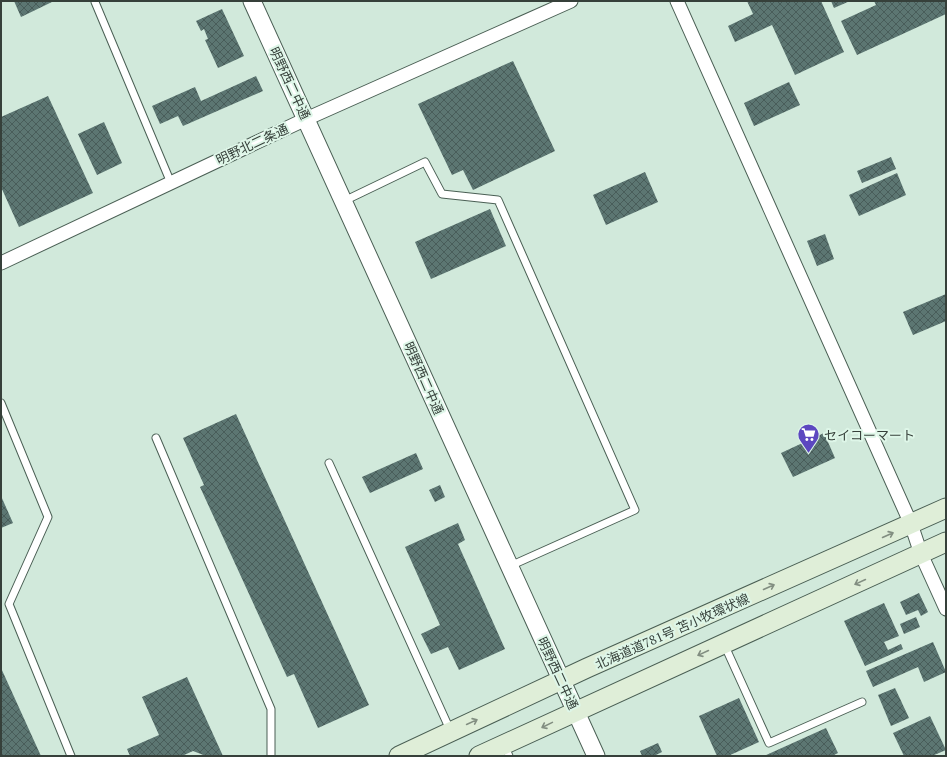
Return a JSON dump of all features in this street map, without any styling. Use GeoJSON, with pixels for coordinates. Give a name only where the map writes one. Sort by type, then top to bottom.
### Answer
{"type":"FeatureCollection","features":[{"type":"Feature","properties":{"kind":"main road","name":"北海道道781号 苫小牧環状線"},"geometry":{"type":"LineString","coordinates":[[399,756],[562,680],[946,508]]}},
{"type":"Feature","properties":{"kind":"main road"},"geometry":{"type":"LineString","coordinates":[[479,756],[506,750],[576,711],[946,542]]}},
{"type":"Feature","properties":{"kind":"street","name":"明野西二中通"},"geometry":{"type":"LineString","coordinates":[[252,1],[596,756]]}},
{"type":"Feature","properties":{"kind":"street","name":"明野北二条通"},"geometry":{"type":"LineString","coordinates":[[1,263],[306,119],[571,1]]}},
{"type":"Feature","properties":{"kind":"street"},"geometry":{"type":"LineString","coordinates":[[677,1],[910,524],[921,554],[946,609]]}},
{"type":"Feature","properties":{"kind":"lane"},"geometry":{"type":"LineString","coordinates":[[95,2],[171,182]]}},
{"type":"Feature","properties":{"kind":"lane"},"geometry":{"type":"LineString","coordinates":[[344,201],[425,162],[442,194],[498,200],[636,510],[510,566]]}},
{"type":"Feature","properties":{"kind":"lane"},"geometry":{"type":"LineString","coordinates":[[1,403],[48,517],[9,604],[71,756]]}},
{"type":"Feature","properties":{"kind":"lane"},"geometry":{"type":"LineString","coordinates":[[156,438],[271,709],[271,756]]}},
{"type":"Feature","properties":{"kind":"lane"},"geometry":{"type":"LineString","coordinates":[[329,463],[451,732]]}},
{"type":"Feature","properties":{"kind":"lane"},"geometry":{"type":"LineString","coordinates":[[724,644],[769,743],[862,702]]}},
{"type":"Feature","properties":{"kind":"building"},"geometry":{"type":"Polygon","coordinates":[[[14,1],[54,1],[21,17],[14,1]]]}},
{"type":"Feature","properties":{"kind":"building"},"geometry":{"type":"Polygon","coordinates":[[[747,1],[821,1],[844,52],[795,75],[772,25],[735,42],[728,26],[753,14],[747,1]]]}},
{"type":"Feature","properties":{"kind":"building"},"geometry":{"type":"Polygon","coordinates":[[[831,1],[850,1],[834,8],[831,1]]]}},
{"type":"Feature","properties":{"kind":"building"},"geometry":{"type":"Polygon","coordinates":[[[874,1],[946,1],[946,14],[857,55],[841,21],[876,5],[874,1]]]}},
{"type":"Feature","properties":{"kind":"building"},"geometry":{"type":"Polygon","coordinates":[[[222,9],[244,56],[218,68],[205,40],[208,39],[204,29],[201,31],[196,21],[222,9]]]}},
{"type":"Feature","properties":{"kind":"building"},"geometry":{"type":"Polygon","coordinates":[[[513,61],[555,151],[473,190],[463,170],[452,175],[418,104],[513,61]]]}},
{"type":"Feature","properties":{"kind":"building"},"geometry":{"type":"Polygon","coordinates":[[[256,76],[263,91],[183,126],[178,116],[160,124],[152,106],[195,87],[201,101],[256,76]]]}},
{"type":"Feature","properties":{"kind":"building"},"geometry":{"type":"Polygon","coordinates":[[[789,82],[800,105],[754,126],[744,103],[789,82]]]}},
{"type":"Feature","properties":{"kind":"building"},"geometry":{"type":"Polygon","coordinates":[[[48,96],[93,193],[19,227],[1,187],[1,117],[48,96]]]}},
{"type":"Feature","properties":{"kind":"building"},"geometry":{"type":"Polygon","coordinates":[[[104,122],[122,163],[97,175],[78,134],[104,122]]]}},
{"type":"Feature","properties":{"kind":"building"},"geometry":{"type":"Polygon","coordinates":[[[891,157],[896,169],[862,183],[857,171],[891,157]]]}},
{"type":"Feature","properties":{"kind":"building"},"geometry":{"type":"Polygon","coordinates":[[[645,172],[658,202],[606,225],[593,195],[645,172]]]}},
{"type":"Feature","properties":{"kind":"building"},"geometry":{"type":"Polygon","coordinates":[[[897,173],[906,195],[859,216],[849,195],[897,173]]]}},
{"type":"Feature","properties":{"kind":"building"},"geometry":{"type":"Polygon","coordinates":[[[490,209],[506,246],[431,279],[415,242],[490,209]]]}},
{"type":"Feature","properties":{"kind":"building"},"geometry":{"type":"Polygon","coordinates":[[[825,234],[834,259],[817,266],[807,241],[825,234]]]}},
{"type":"Feature","properties":{"kind":"building"},"geometry":{"type":"Polygon","coordinates":[[[946,294],[946,321],[913,335],[903,312],[946,294]]]}},
{"type":"Feature","properties":{"kind":"building"},"geometry":{"type":"Polygon","coordinates":[[[236,414],[369,705],[318,728],[294,674],[287,677],[200,487],[204,485],[183,438],[236,414]]]}},
{"type":"Feature","properties":{"kind":"building","name":"セイコーマート"},"geometry":{"type":"Polygon","coordinates":[[[824,433],[835,458],[793,477],[781,453],[824,433]]]}},
{"type":"Feature","properties":{"kind":"building"},"geometry":{"type":"Polygon","coordinates":[[[416,453],[423,469],[370,493],[362,477],[416,453]]]}},
{"type":"Feature","properties":{"kind":"building"},"geometry":{"type":"Polygon","coordinates":[[[440,485],[445,497],[435,502],[429,490],[440,485]]]}},
{"type":"Feature","properties":{"kind":"building"},"geometry":{"type":"Polygon","coordinates":[[[1,496],[13,523],[1,528],[1,496]]]}},
{"type":"Feature","properties":{"kind":"building"},"geometry":{"type":"Polygon","coordinates":[[[458,523],[465,540],[458,544],[505,649],[459,670],[448,647],[431,654],[421,634],[440,625],[405,547],[458,523]]]}},
{"type":"Feature","properties":{"kind":"building"},"geometry":{"type":"Polygon","coordinates":[[[919,593],[928,612],[921,616],[918,610],[906,615],[900,602],[919,593]]]}},
{"type":"Feature","properties":{"kind":"building"},"geometry":{"type":"Polygon","coordinates":[[[884,603],[899,636],[884,642],[888,650],[901,644],[903,649],[865,666],[844,621],[884,603]]]}},
{"type":"Feature","properties":{"kind":"building"},"geometry":{"type":"Polygon","coordinates":[[[916,617],[920,627],[904,634],[900,624],[916,617]]]}},
{"type":"Feature","properties":{"kind":"building"},"geometry":{"type":"Polygon","coordinates":[[[933,642],[946,672],[924,682],[918,667],[873,687],[866,671],[933,642]]]}},
{"type":"Feature","properties":{"kind":"building"},"geometry":{"type":"Polygon","coordinates":[[[1,668],[41,756],[1,756],[1,668]]]}},
{"type":"Feature","properties":{"kind":"building"},"geometry":{"type":"Polygon","coordinates":[[[187,677],[223,756],[206,756],[193,751],[182,756],[130,756],[127,749],[159,735],[142,697],[187,677]]]}},
{"type":"Feature","properties":{"kind":"building"},"geometry":{"type":"Polygon","coordinates":[[[895,688],[909,718],[891,726],[878,695],[895,688]]]}},
{"type":"Feature","properties":{"kind":"building"},"geometry":{"type":"Polygon","coordinates":[[[739,698],[759,742],[728,756],[717,756],[699,716],[739,698]]]}},
{"type":"Feature","properties":{"kind":"building"},"geometry":{"type":"Polygon","coordinates":[[[930,716],[946,750],[932,756],[904,756],[893,733],[930,716]]]}},
{"type":"Feature","properties":{"kind":"building"},"geometry":{"type":"Polygon","coordinates":[[[826,728],[838,753],[832,756],[764,756],[826,728]]]}},
{"type":"Feature","properties":{"kind":"building"},"geometry":{"type":"Polygon","coordinates":[[[658,743],[662,752],[654,756],[642,756],[640,751],[658,743]]]}},
{"type":"Feature","properties":{"kind":"place","name":"セイコーマート"},"geometry":{"type":"Point","coordinates":[808,454]}}]}
